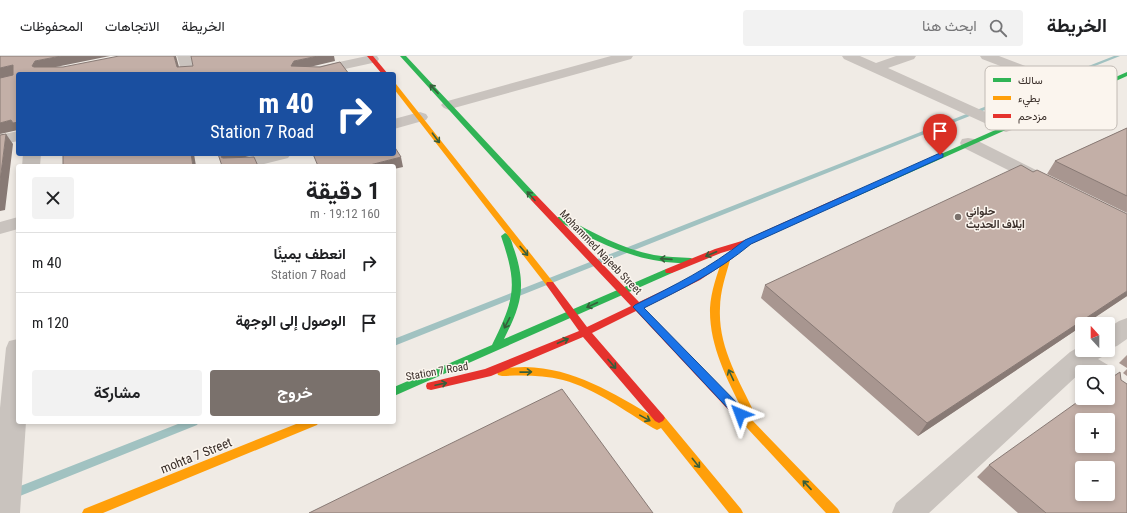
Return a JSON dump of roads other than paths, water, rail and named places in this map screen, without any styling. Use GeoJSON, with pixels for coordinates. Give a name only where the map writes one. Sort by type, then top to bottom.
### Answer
{"type":"FeatureCollection","features":[{"type":"Feature","properties":{"kind":"main road","name":"Mohammed Najeeb Street"},"geometry":{"type":"LineString","coordinates":[[403,56],[449,104],[544,210],[834,513]]}},
{"type":"Feature","properties":{"kind":"main road"},"geometry":{"type":"LineString","coordinates":[[371,57],[383,72]]}},
{"type":"Feature","properties":{"kind":"main road","name":"Station 7 Road"},"geometry":{"type":"LineString","coordinates":[[1117,78],[1127,74]]}},
{"type":"Feature","properties":{"kind":"main road"},"geometry":{"type":"LineString","coordinates":[[396,87],[501,223],[543,274],[571,315],[672,433],[737,513]]}},
{"type":"Feature","properties":{"kind":"main road","name":"Station 7 Road"},"geometry":{"type":"LineString","coordinates":[[398,391],[622,291],[718,251],[748,242],[997,130]]}},
{"type":"Feature","properties":{"kind":"main road"},"geometry":{"type":"LineString","coordinates":[[544,210],[605,243],[631,252],[654,258],[694,261]]}},
{"type":"Feature","properties":{"kind":"main road"},"geometry":{"type":"LineString","coordinates":[[495,348],[518,297],[518,281],[514,262],[501,223]]}},
{"type":"Feature","properties":{"kind":"main road","name":"Station 7 Road"},"geometry":{"type":"LineString","coordinates":[[398,391],[438,385],[487,373],[585,332],[697,278],[726,260],[748,242]]}},
{"type":"Feature","properties":{"kind":"main road"},"geometry":{"type":"LineString","coordinates":[[726,260],[717,293],[715,314],[719,340],[728,370],[761,435]]}},
{"type":"Feature","properties":{"kind":"main road"},"geometry":{"type":"LineString","coordinates":[[487,373],[537,372],[556,374],[584,384],[672,433]]}},
{"type":"Feature","properties":{"kind":"main road","name":"mohta 7 Street"},"geometry":{"type":"LineString","coordinates":[[88,513],[308,424]]}},
{"type":"Feature","properties":{"kind":"street"},"geometry":{"type":"LineString","coordinates":[[184,56],[188,72]]}},
{"type":"Feature","properties":{"kind":"street"},"geometry":{"type":"LineString","coordinates":[[449,104],[626,56]]}},
{"type":"Feature","properties":{"kind":"street"},"geometry":{"type":"LineString","coordinates":[[849,56],[985,117]]}},
{"type":"Feature","properties":{"kind":"street"},"geometry":{"type":"LineString","coordinates":[[876,68],[909,56]]}},
{"type":"Feature","properties":{"kind":"street"},"geometry":{"type":"LineString","coordinates":[[987,56],[1013,66]]}},
{"type":"Feature","properties":{"kind":"street"},"geometry":{"type":"LineString","coordinates":[[310,72],[371,57]]}},
{"type":"Feature","properties":{"kind":"street"},"geometry":{"type":"LineString","coordinates":[[396,123],[420,117]]}},
{"type":"Feature","properties":{"kind":"street"},"geometry":{"type":"LineString","coordinates":[[0,140],[16,136]]}},
{"type":"Feature","properties":{"kind":"street"},"geometry":{"type":"LineString","coordinates":[[968,143],[1058,188]]}},
{"type":"Feature","properties":{"kind":"street"},"geometry":{"type":"LineString","coordinates":[[248,164],[278,159]]}},
{"type":"Feature","properties":{"kind":"street"},"geometry":{"type":"LineString","coordinates":[[0,228],[16,224]]}},
{"type":"Feature","properties":{"kind":"street"},"geometry":{"type":"LineString","coordinates":[[1115,335],[1127,327]]}},
{"type":"Feature","properties":{"kind":"street"},"geometry":{"type":"LineString","coordinates":[[907,513],[1090,360]]}},
{"type":"Feature","properties":{"kind":"street"},"geometry":{"type":"LineString","coordinates":[[6,513],[16,376]]}},
{"type":"Feature","properties":{"kind":"waterway"},"geometry":{"type":"LineString","coordinates":[[1093,66],[1118,56]]}},
{"type":"Feature","properties":{"kind":"waterway"},"geometry":{"type":"LineString","coordinates":[[396,342],[985,109]]}},
{"type":"Feature","properties":{"kind":"waterway"},"geometry":{"type":"LineString","coordinates":[[0,499],[189,424]]}},
{"type":"Feature","properties":{"kind":"place","name":"حلواني ايلاف الحديث"},"geometry":{"type":"Point","coordinates":[958,217]}}]}
